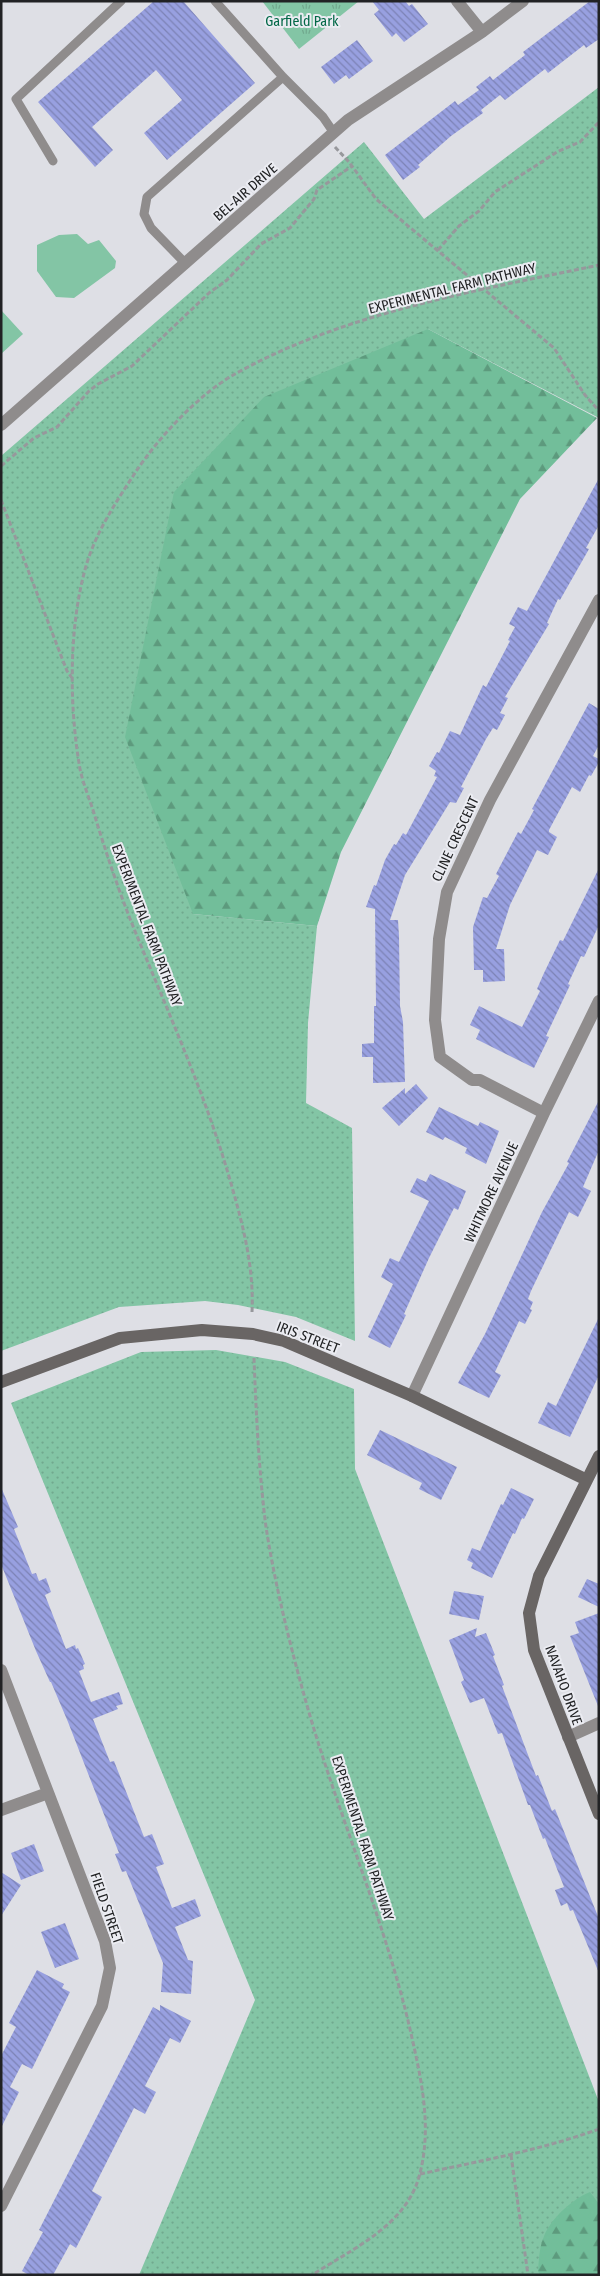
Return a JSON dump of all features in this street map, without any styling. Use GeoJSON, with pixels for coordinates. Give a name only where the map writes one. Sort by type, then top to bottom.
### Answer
{"type":"FeatureCollection","features":[{"type":"Feature","properties":{"kind":"street"},"geometry":{"type":"LineString","coordinates":[[457,1],[482,32]]}},
{"type":"Feature","properties":{"kind":"street","name":"BEL-AIR DRIVE"},"geometry":{"type":"LineString","coordinates":[[1,425],[348,120],[482,32],[523,1]]}},
{"type":"Feature","properties":{"kind":"street","name":"CLINE CRESCENT"},"geometry":{"type":"LineString","coordinates":[[544,1113],[480,1080],[472,1080],[440,1057],[436,1020],[439,938],[447,892],[482,817],[599,600]]}},
{"type":"Feature","properties":{"kind":"street","name":"WHITMORE AVENUE"},"geometry":{"type":"LineString","coordinates":[[412,1396],[599,1000]]}},
{"type":"Feature","properties":{"kind":"street","name":"IRIS STREET"},"geometry":{"type":"LineString","coordinates":[[1,1382],[120,1338],[202,1330],[243,1332],[284,1341],[412,1396],[587,1480]]}},
{"type":"Feature","properties":{"kind":"street","name":"NAVAHO DRIVE"},"geometry":{"type":"LineString","coordinates":[[599,1456],[540,1576],[529,1613],[534,1650],[599,1814]]}},
{"type":"Feature","properties":{"kind":"street","name":"FIELD STREET"},"geometry":{"type":"LineString","coordinates":[[1,1670],[105,1941],[110,1968],[102,2006],[1,2206]]}},
{"type":"Feature","properties":{"kind":"street"},"geometry":{"type":"LineString","coordinates":[[568,1738],[599,1723]]}},
{"type":"Feature","properties":{"kind":"street"},"geometry":{"type":"LineString","coordinates":[[1,1810],[48,1792]]}},
{"type":"Feature","properties":{"kind":"lane"},"geometry":{"type":"LineString","coordinates":[[53,161],[16,99],[121,1]]}},
{"type":"Feature","properties":{"kind":"lane"},"geometry":{"type":"LineString","coordinates":[[215,1],[282,77],[322,117],[331,136]]}},
{"type":"Feature","properties":{"kind":"lane"},"geometry":{"type":"LineString","coordinates":[[186,264],[151,228],[144,214],[147,196],[282,77]]}},
{"type":"Feature","properties":{"kind":"path"},"geometry":{"type":"LineString","coordinates":[[438,250],[459,226],[478,211],[495,192],[557,152],[580,142],[599,122]]}},
{"type":"Feature","properties":{"kind":"path"},"geometry":{"type":"LineString","coordinates":[[331,136],[376,199],[554,348],[585,395],[599,411]]}},
{"type":"Feature","properties":{"kind":"path"},"geometry":{"type":"LineString","coordinates":[[1,466],[34,438],[56,427],[89,390],[132,366],[209,293],[227,280],[261,244],[290,228],[314,199],[317,190],[352,166]]}},
{"type":"Feature","properties":{"kind":"path","name":"EXPERIMENTAL FARM PATHWAY"},"geometry":{"type":"LineString","coordinates":[[252,1312],[250,1262],[242,1222],[224,1156],[196,1078],[113,877],[79,765],[72,679],[76,620],[86,566],[99,533],[113,506],[141,464],[163,437],[186,414],[232,375],[341,328],[409,307],[599,265]]}},
{"type":"Feature","properties":{"kind":"path"},"geometry":{"type":"LineString","coordinates":[[1,500],[67,671],[72,679]]}},
{"type":"Feature","properties":{"kind":"path","name":"EXPERIMENTAL FARM PATHWAY"},"geometry":{"type":"LineString","coordinates":[[254,1358],[266,1527],[285,1618],[307,1703],[405,2007],[426,2108],[426,2137],[420,2174],[406,2205],[386,2227],[312,2275]]}},
{"type":"Feature","properties":{"kind":"path"},"geometry":{"type":"LineString","coordinates":[[420,2174],[511,2155],[574,2138],[599,2129]]}},
{"type":"Feature","properties":{"kind":"path"},"geometry":{"type":"LineString","coordinates":[[511,2155],[528,2275]]}},
{"type":"Feature","properties":{"kind":"green space","name":"Garfield Park"},"geometry":{"type":"Polygon","coordinates":[[[262,1],[359,1],[299,49],[262,1]]]}},
{"type":"Feature","properties":{"kind":"green space"},"geometry":{"type":"Polygon","coordinates":[[[599,87],[599,418],[428,329],[193,914],[317,926],[308,1023],[306,1103],[352,1128],[355,1341],[296,1317],[238,1305],[205,1301],[119,1307],[1,1351],[1,456],[364,142],[424,219],[599,87]]]}},
{"type":"Feature","properties":{"kind":"green space"},"geometry":{"type":"Polygon","coordinates":[[[77,234],[88,244],[99,240],[116,261],[115,268],[74,298],[56,297],[37,271],[37,245],[59,235],[77,234]]]}},
{"type":"Feature","properties":{"kind":"green space"},"geometry":{"type":"Polygon","coordinates":[[[1,310],[23,334],[1,354],[1,310]]]}},
{"type":"Feature","properties":{"kind":"green space"},"geometry":{"type":"Polygon","coordinates":[[[428,329],[597,418],[520,499],[341,852],[317,926],[193,914],[125,737],[174,492],[264,397],[428,329]]]}},
{"type":"Feature","properties":{"kind":"green space"},"geometry":{"type":"Polygon","coordinates":[[[216,1350],[285,1362],[354,1389],[355,1469],[599,2102],[599,2275],[139,2275],[255,2000],[11,1403],[141,1352],[216,1350]]]}},
{"type":"Feature","properties":{"kind":"green space"},"geometry":{"type":"Polygon","coordinates":[[[590,2192],[599,2204],[599,2275],[540,2275],[538,2271],[540,2251],[550,2225],[569,2205],[590,2192]]]}},
{"type":"Feature","properties":{"kind":"building"},"geometry":{"type":"Polygon","coordinates":[[[154,1],[183,1],[255,83],[167,160],[144,133],[182,100],[156,70],[92,127],[113,150],[95,167],[38,102],[154,1]]]}},
{"type":"Feature","properties":{"kind":"building"},"geometry":{"type":"Polygon","coordinates":[[[372,1],[405,1],[409,6],[412,4],[428,24],[404,42],[396,33],[392,37],[374,14],[379,10],[372,1]]]}},
{"type":"Feature","properties":{"kind":"building"},"geometry":{"type":"Polygon","coordinates":[[[590,1],[599,1],[599,39],[586,48],[584,45],[548,73],[545,69],[505,100],[500,95],[481,110],[483,113],[451,136],[418,165],[420,167],[403,180],[385,155],[455,101],[458,105],[479,90],[476,87],[490,76],[493,80],[525,55],[523,52],[590,1]]]}},
{"type":"Feature","properties":{"kind":"building"},"geometry":{"type":"Polygon","coordinates":[[[357,40],[373,61],[349,79],[346,75],[334,84],[321,67],[357,40]]]}},
{"type":"Feature","properties":{"kind":"building"},"geometry":{"type":"Polygon","coordinates":[[[599,478],[599,525],[586,548],[589,549],[560,600],[558,599],[547,623],[549,624],[505,697],[508,698],[500,713],[505,715],[497,730],[493,728],[486,739],[461,787],[464,788],[456,803],[450,802],[405,875],[390,920],[398,920],[400,1006],[403,1022],[405,1082],[373,1083],[373,1057],[362,1057],[362,1044],[374,1043],[374,1006],[376,1006],[375,909],[366,907],[374,885],[376,886],[385,860],[394,844],[396,845],[403,833],[406,835],[437,777],[434,776],[436,771],[429,766],[437,752],[439,753],[450,731],[460,735],[483,685],[486,687],[510,641],[508,640],[515,627],[509,624],[518,607],[527,611],[599,478]]]}},
{"type":"Feature","properties":{"kind":"building"},"geometry":{"type":"Polygon","coordinates":[[[589,703],[599,709],[599,745],[593,756],[599,759],[599,762],[580,792],[572,787],[549,830],[549,832],[557,837],[548,855],[537,850],[510,905],[496,949],[504,949],[505,981],[483,982],[483,970],[474,970],[473,927],[483,897],[487,898],[499,876],[496,874],[518,832],[521,834],[534,810],[532,809],[589,703]]]}},
{"type":"Feature","properties":{"kind":"building"},"geometry":{"type":"Polygon","coordinates":[[[599,868],[599,925],[584,957],[581,956],[568,984],[570,985],[546,1036],[549,1037],[534,1068],[476,1039],[480,1030],[470,1025],[479,1006],[522,1027],[540,991],[537,989],[544,973],[560,940],[563,941],[599,868]]]}},
{"type":"Feature","properties":{"kind":"building"},"geometry":{"type":"Polygon","coordinates":[[[416,1084],[428,1098],[399,1126],[382,1108],[405,1088],[405,1094],[416,1084]]]}},
{"type":"Feature","properties":{"kind":"building"},"geometry":{"type":"Polygon","coordinates":[[[599,1100],[599,1150],[583,1187],[591,1191],[578,1217],[569,1212],[531,1291],[528,1299],[533,1302],[530,1309],[532,1310],[525,1324],[519,1321],[495,1372],[501,1375],[489,1398],[458,1383],[485,1334],[542,1212],[569,1163],[567,1162],[599,1100]]]}},
{"type":"Feature","properties":{"kind":"building"},"geometry":{"type":"Polygon","coordinates":[[[439,1107],[478,1126],[480,1122],[499,1131],[486,1164],[465,1153],[467,1148],[445,1137],[443,1140],[426,1132],[439,1107]]]}},
{"type":"Feature","properties":{"kind":"building"},"geometry":{"type":"Polygon","coordinates":[[[430,1174],[466,1191],[458,1210],[454,1208],[429,1258],[404,1314],[406,1315],[390,1348],[368,1337],[393,1284],[381,1277],[390,1258],[399,1262],[429,1201],[410,1192],[417,1178],[426,1182],[430,1174]]]}},
{"type":"Feature","properties":{"kind":"building"},"geometry":{"type":"Polygon","coordinates":[[[599,1317],[599,1375],[570,1437],[538,1423],[548,1402],[556,1406],[599,1317]]]}},
{"type":"Feature","properties":{"kind":"building"},"geometry":{"type":"Polygon","coordinates":[[[380,1430],[457,1467],[441,1500],[419,1489],[422,1483],[367,1455],[380,1430]]]}},
{"type":"Feature","properties":{"kind":"building"},"geometry":{"type":"Polygon","coordinates":[[[1,1487],[18,1527],[14,1529],[32,1574],[36,1573],[39,1581],[46,1578],[51,1592],[45,1595],[66,1649],[75,1645],[85,1664],[83,1665],[84,1669],[79,1671],[91,1702],[119,1692],[123,1704],[116,1706],[118,1709],[93,1719],[110,1762],[114,1761],[144,1837],[152,1834],[164,1864],[156,1867],[172,1908],[195,1899],[201,1916],[175,1927],[188,1960],[193,1961],[191,1994],[161,1992],[163,1963],[126,1871],[122,1872],[115,1854],[119,1853],[68,1722],[36,1651],[1,1564],[1,1487]]]}},
{"type":"Feature","properties":{"kind":"building"},"geometry":{"type":"Polygon","coordinates":[[[511,1488],[534,1499],[515,1534],[513,1533],[492,1578],[471,1568],[473,1563],[467,1560],[472,1548],[480,1551],[501,1504],[503,1505],[511,1488]]]}},
{"type":"Feature","properties":{"kind":"building"},"geometry":{"type":"Polygon","coordinates":[[[587,1579],[599,1584],[599,1607],[578,1597],[587,1579]]]}},
{"type":"Feature","properties":{"kind":"building"},"geometry":{"type":"Polygon","coordinates":[[[454,1591],[484,1596],[479,1620],[449,1614],[454,1591]]]}},
{"type":"Feature","properties":{"kind":"building"},"geometry":{"type":"Polygon","coordinates":[[[599,1613],[598,1706],[570,1636],[579,1633],[575,1622],[599,1613]]]}},
{"type":"Feature","properties":{"kind":"building"},"geometry":{"type":"Polygon","coordinates":[[[477,1628],[475,1637],[486,1633],[495,1655],[493,1656],[504,1685],[502,1686],[536,1776],[538,1775],[552,1811],[555,1809],[599,1919],[599,1973],[573,1910],[570,1911],[567,1903],[561,1906],[555,1890],[564,1887],[545,1838],[543,1839],[530,1805],[528,1805],[502,1733],[498,1734],[484,1698],[470,1703],[461,1682],[464,1680],[449,1640],[477,1628]]]}},
{"type":"Feature","properties":{"kind":"building"},"geometry":{"type":"Polygon","coordinates":[[[34,1844],[44,1871],[21,1880],[11,1853],[34,1844]]]}},
{"type":"Feature","properties":{"kind":"building"},"geometry":{"type":"Polygon","coordinates":[[[1,1872],[21,1885],[1,1916],[1,1872]]]}},
{"type":"Feature","properties":{"kind":"building"},"geometry":{"type":"Polygon","coordinates":[[[65,1923],[79,1959],[55,1968],[41,1932],[65,1923]]]}},
{"type":"Feature","properties":{"kind":"building"},"geometry":{"type":"Polygon","coordinates":[[[37,1970],[64,1984],[62,1988],[70,1992],[32,2069],[22,2064],[10,2087],[19,2092],[1,2128],[1,2056],[16,2027],[9,2023],[37,1970]]]}},
{"type":"Feature","properties":{"kind":"building"},"geometry":{"type":"Polygon","coordinates":[[[160,2005],[191,2021],[180,2043],[170,2038],[145,2086],[156,2092],[145,2114],[134,2108],[92,2191],[102,2197],[76,2248],[70,2244],[53,2275],[29,2275],[22,2271],[43,2232],[39,2230],[153,2007],[160,2011],[160,2005]]]}}]}
